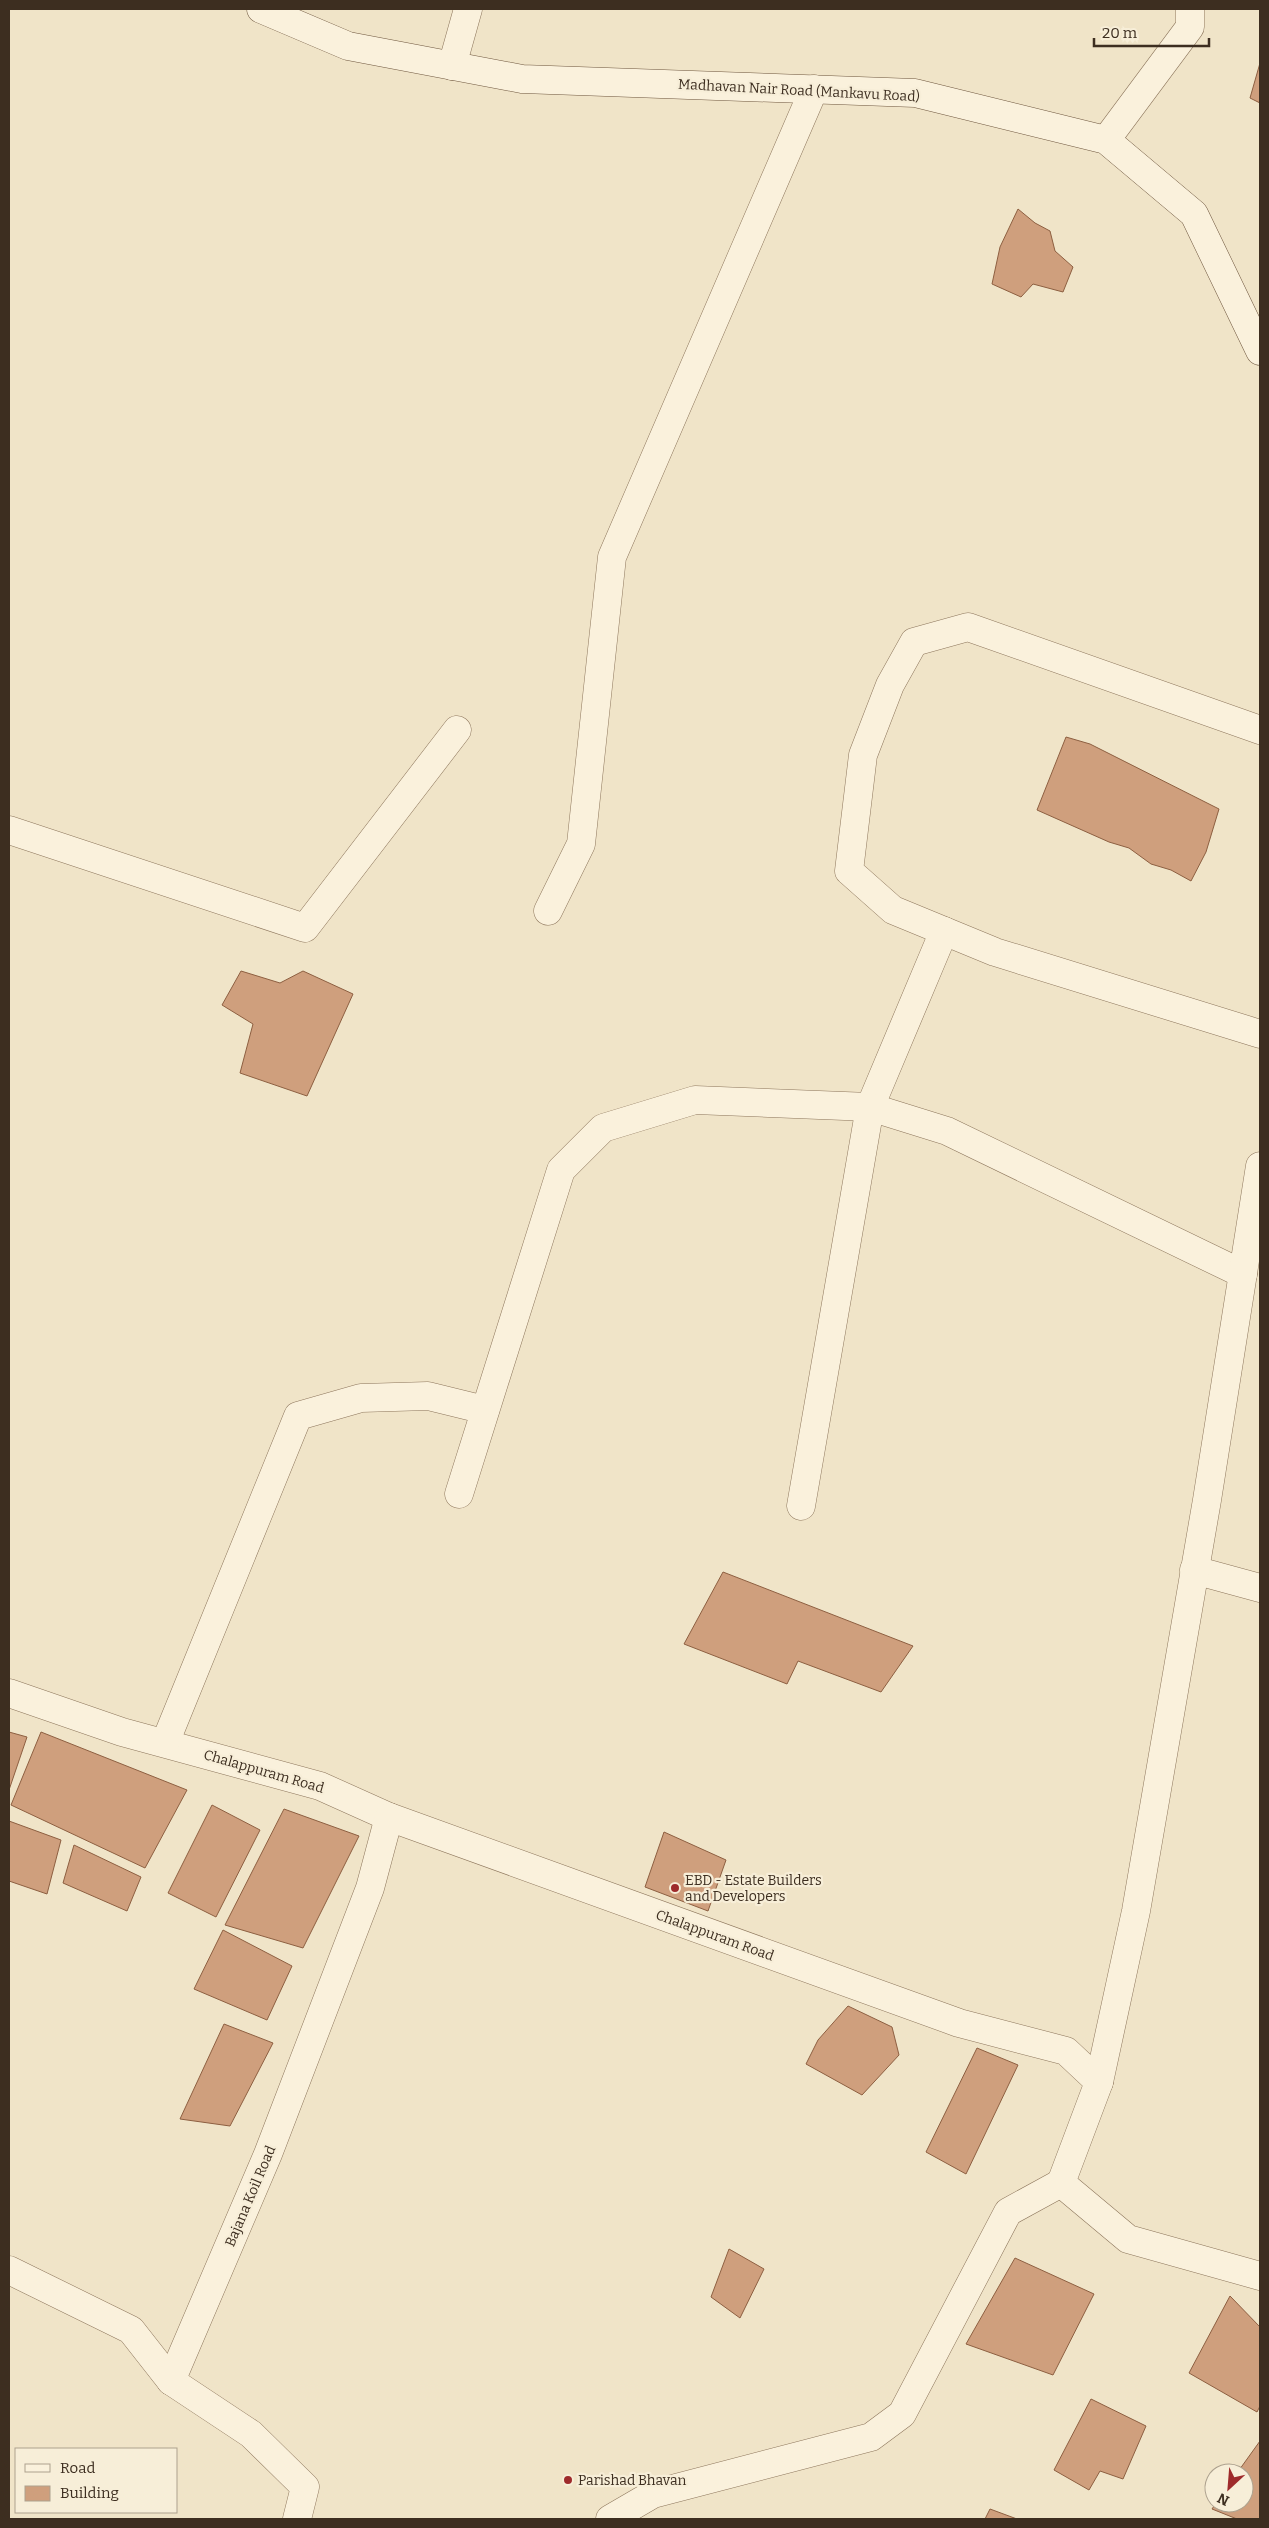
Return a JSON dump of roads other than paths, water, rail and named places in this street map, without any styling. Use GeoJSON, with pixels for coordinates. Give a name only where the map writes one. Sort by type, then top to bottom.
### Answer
{"type":"FeatureCollection","features":[{"type":"Feature","properties":{"kind":"street","name":"Madhavan Nair Road (Mankavu Road)"},"geometry":{"type":"LineString","coordinates":[[261,9],[348,46],[522,79],[915,93],[1106,140],[1194,214],[1260,351]]}},
{"type":"Feature","properties":{"kind":"street"},"geometry":{"type":"LineString","coordinates":[[452,66],[468,9]]}},
{"type":"Feature","properties":{"kind":"street"},"geometry":{"type":"LineString","coordinates":[[1106,140],[1190,27],[1190,9]]}},
{"type":"Feature","properties":{"kind":"street"},"geometry":{"type":"LineString","coordinates":[[548,911],[581,844],[612,557],[814,89]]}},
{"type":"Feature","properties":{"kind":"street"},"geometry":{"type":"LineString","coordinates":[[1260,730],[968,627],[914,642],[890,685],[863,755],[849,871],[893,910],[995,952],[1260,1034]]}},
{"type":"Feature","properties":{"kind":"street"},"geometry":{"type":"LineString","coordinates":[[9,830],[305,928],[457,730]]}},
{"type":"Feature","properties":{"kind":"street"},"geometry":{"type":"LineString","coordinates":[[801,1506],[870,1107],[944,931]]}},
{"type":"Feature","properties":{"kind":"street"},"geometry":{"type":"LineString","coordinates":[[459,1494],[561,1170],[603,1128],[695,1100],[870,1107],[947,1132],[1243,1274]]}},
{"type":"Feature","properties":{"kind":"street"},"geometry":{"type":"LineString","coordinates":[[610,2519],[653,2494],[871,2437],[902,2414],[1008,2212],[1061,2183],[1099,2082],[1136,1911],[1260,1166]]}},
{"type":"Feature","properties":{"kind":"street"},"geometry":{"type":"LineString","coordinates":[[165,1743],[298,1416],[361,1398],[428,1396],[485,1410]]}},
{"type":"Feature","properties":{"kind":"street"},"geometry":{"type":"LineString","coordinates":[[1194,1570],[1260,1588]]}},
{"type":"Feature","properties":{"kind":"street","name":"Chalappuram Road"},"geometry":{"type":"LineString","coordinates":[[9,1693],[122,1732],[320,1786],[389,1817],[960,2024],[1066,2051],[1099,2082]]}},
{"type":"Feature","properties":{"kind":"street","name":"Bajana Koil Road"},"geometry":{"type":"LineString","coordinates":[[172,2381],[268,2154],[370,1888],[389,1817]]}},
{"type":"Feature","properties":{"kind":"street"},"geometry":{"type":"LineString","coordinates":[[1061,2183],[1128,2239],[1260,2276]]}},
{"type":"Feature","properties":{"kind":"street"},"geometry":{"type":"LineString","coordinates":[[9,2270],[131,2330],[172,2381],[251,2434],[305,2487],[297,2519]]}},
{"type":"Feature","properties":{"kind":"place","name":"EBD - Estate Builders and Developers"},"geometry":{"type":"Point","coordinates":[675,1888]}},
{"type":"Feature","properties":{"kind":"place","name":"Parishad Bhavan"},"geometry":{"type":"Point","coordinates":[568,2480]}}]}
